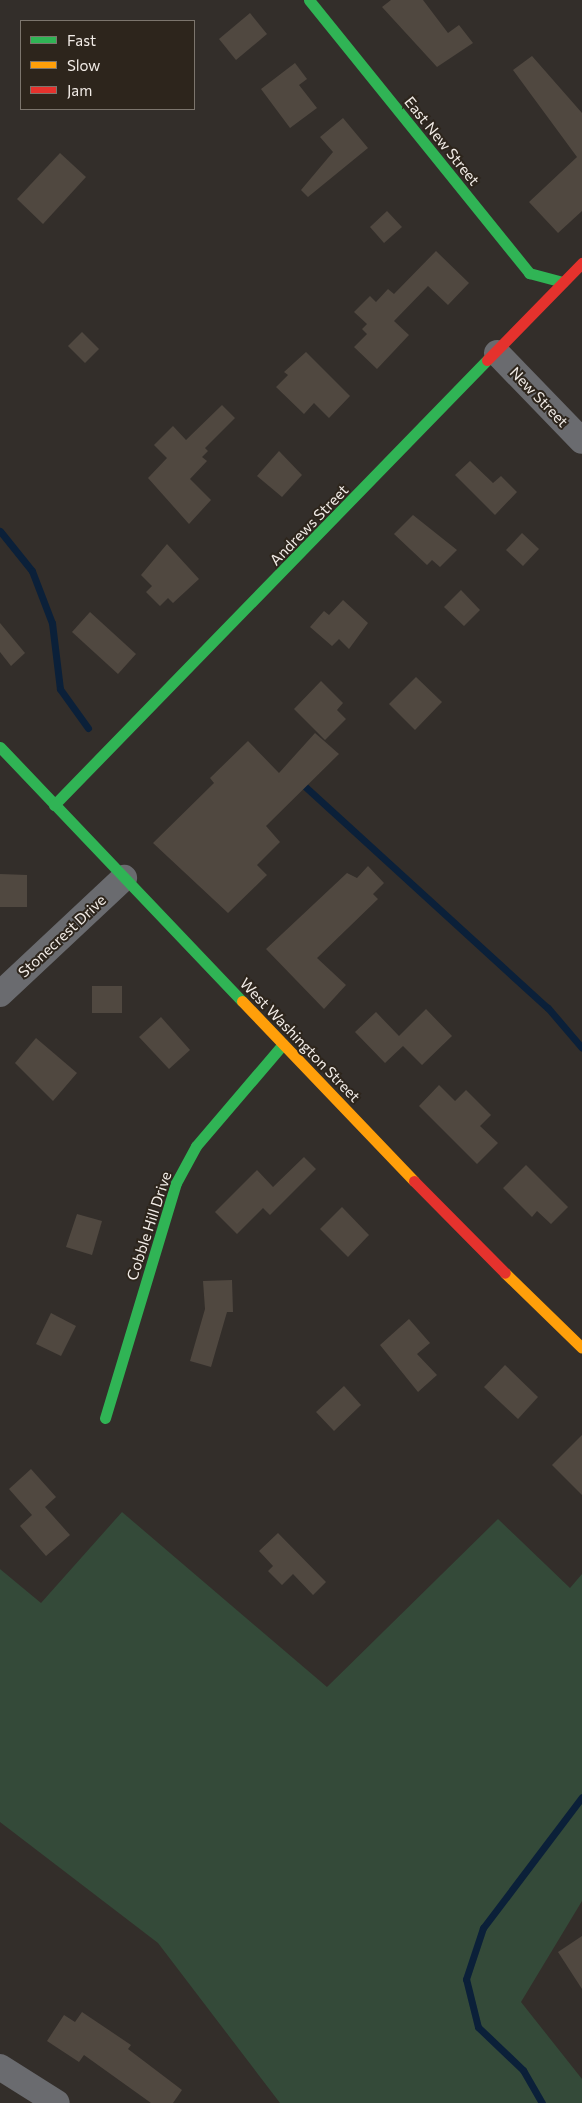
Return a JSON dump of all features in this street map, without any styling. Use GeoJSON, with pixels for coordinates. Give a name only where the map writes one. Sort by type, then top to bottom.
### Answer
{"type":"FeatureCollection","features":[{"type":"Feature","properties":{"kind":"street","name":"East New Street"},"geometry":{"type":"LineString","coordinates":[[309,0],[529,273],[563,282]]}},
{"type":"Feature","properties":{"kind":"street","name":"Andrews Street"},"geometry":{"type":"LineString","coordinates":[[54,805],[497,353],[582,263]]}},
{"type":"Feature","properties":{"kind":"street","name":"New Street"},"geometry":{"type":"LineString","coordinates":[[497,353],[582,441]]}},
{"type":"Feature","properties":{"kind":"street","name":"West Washington Street"},"geometry":{"type":"LineString","coordinates":[[0,747],[283,1044],[582,1348]]}},
{"type":"Feature","properties":{"kind":"street","name":"Stonecrest Drive"},"geometry":{"type":"LineString","coordinates":[[0,994],[124,878]]}},
{"type":"Feature","properties":{"kind":"street","name":"Cobble Hill Drive"},"geometry":{"type":"LineString","coordinates":[[105,1418],[176,1182],[196,1146],[283,1044]]}},
{"type":"Feature","properties":{"kind":"street"},"geometry":{"type":"LineString","coordinates":[[0,2067],[57,2103]]}},
{"type":"Feature","properties":{"kind":"green space"},"geometry":{"type":"Polygon","coordinates":[[[122,1512],[327,1687],[498,1519],[570,1588],[582,1574],[582,1901],[521,2002],[582,2079],[582,2103],[280,2103],[158,1943],[0,1822],[0,1569],[41,1603],[122,1512]]]}},
{"type":"Feature","properties":{"kind":"building"},"geometry":{"type":"Polygon","coordinates":[[[391,0],[423,0],[448,33],[459,25],[473,43],[437,67],[382,7],[391,0]]]}},
{"type":"Feature","properties":{"kind":"building"},"geometry":{"type":"Polygon","coordinates":[[[250,13],[267,34],[236,60],[219,39],[250,13]]]}},
{"type":"Feature","properties":{"kind":"building"},"geometry":{"type":"Polygon","coordinates":[[[532,56],[582,113],[582,211],[558,233],[529,202],[577,157],[513,70],[532,56]]]}},
{"type":"Feature","properties":{"kind":"building"},"geometry":{"type":"Polygon","coordinates":[[[295,63],[307,79],[299,85],[317,108],[290,128],[261,89],[295,63]]]}},
{"type":"Feature","properties":{"kind":"building"},"geometry":{"type":"Polygon","coordinates":[[[343,118],[368,148],[308,197],[301,190],[333,152],[320,137],[343,118]]]}},
{"type":"Feature","properties":{"kind":"building"},"geometry":{"type":"Polygon","coordinates":[[[60,153],[86,177],[43,224],[17,199],[60,153]]]}},
{"type":"Feature","properties":{"kind":"building"},"geometry":{"type":"Polygon","coordinates":[[[387,211],[402,227],[384,243],[370,227],[387,211]]]}},
{"type":"Feature","properties":{"kind":"building"},"geometry":{"type":"Polygon","coordinates":[[[436,251],[469,283],[448,305],[428,286],[394,321],[409,335],[377,369],[354,347],[367,334],[362,329],[367,324],[354,312],[370,296],[376,302],[388,289],[394,294],[436,251]]]}},
{"type":"Feature","properties":{"kind":"building"},"geometry":{"type":"Polygon","coordinates":[[[82,332],[99,349],[85,363],[68,346],[82,332]]]}},
{"type":"Feature","properties":{"kind":"building"},"geometry":{"type":"Polygon","coordinates":[[[306,352],[350,396],[329,418],[314,403],[304,414],[276,387],[288,375],[284,372],[306,352]]]}},
{"type":"Feature","properties":{"kind":"building"},"geometry":{"type":"Polygon","coordinates":[[[222,405],[235,418],[205,448],[208,451],[202,457],[207,461],[190,479],[211,500],[189,524],[148,478],[167,458],[154,445],[173,426],[186,440],[222,405]]]}},
{"type":"Feature","properties":{"kind":"building"},"geometry":{"type":"Polygon","coordinates":[[[279,451],[302,475],[282,497],[257,476],[279,451]]]}},
{"type":"Feature","properties":{"kind":"building"},"geometry":{"type":"Polygon","coordinates":[[[470,461],[493,483],[501,476],[517,492],[495,515],[455,475],[470,461]]]}},
{"type":"Feature","properties":{"kind":"building"},"geometry":{"type":"Polygon","coordinates":[[[413,515],[457,550],[440,567],[432,560],[427,565],[394,534],[413,515]]]}},
{"type":"Feature","properties":{"kind":"building"},"geometry":{"type":"Polygon","coordinates":[[[522,533],[539,549],[523,566],[506,550],[522,533]]]}},
{"type":"Feature","properties":{"kind":"building"},"geometry":{"type":"Polygon","coordinates":[[[167,544],[199,579],[173,603],[168,598],[160,606],[146,592],[152,586],[141,575],[167,544]]]}},
{"type":"Feature","properties":{"kind":"building"},"geometry":{"type":"Polygon","coordinates":[[[461,590],[480,610],[464,626],[444,607],[461,590]]]}},
{"type":"Feature","properties":{"kind":"building"},"geometry":{"type":"Polygon","coordinates":[[[343,600],[368,623],[349,649],[339,639],[332,646],[310,627],[324,611],[329,615],[343,600]]]}},
{"type":"Feature","properties":{"kind":"building"},"geometry":{"type":"Polygon","coordinates":[[[90,612],[136,654],[118,674],[72,632],[90,612]]]}},
{"type":"Feature","properties":{"kind":"building"},"geometry":{"type":"Polygon","coordinates":[[[0,623],[25,653],[11,666],[0,652],[0,623]]]}},
{"type":"Feature","properties":{"kind":"building"},"geometry":{"type":"Polygon","coordinates":[[[416,677],[442,702],[415,730],[389,704],[416,677]]]}},
{"type":"Feature","properties":{"kind":"building"},"geometry":{"type":"Polygon","coordinates":[[[321,681],[343,703],[337,710],[346,719],[325,740],[294,709],[321,681]]]}},
{"type":"Feature","properties":{"kind":"building"},"geometry":{"type":"Polygon","coordinates":[[[315,733],[339,754],[266,826],[280,842],[257,865],[267,875],[228,913],[153,843],[214,783],[210,778],[248,741],[279,773],[315,733]]]}},
{"type":"Feature","properties":{"kind":"building"},"geometry":{"type":"Polygon","coordinates":[[[368,866],[384,883],[373,894],[378,899],[317,958],[346,985],[324,1009],[266,949],[347,873],[357,878],[368,866]]]}},
{"type":"Feature","properties":{"kind":"building"},"geometry":{"type":"Polygon","coordinates":[[[0,874],[27,875],[27,907],[0,907],[0,874]]]}},
{"type":"Feature","properties":{"kind":"building"},"geometry":{"type":"Polygon","coordinates":[[[92,986],[122,986],[122,1013],[92,1013],[92,986]]]}},
{"type":"Feature","properties":{"kind":"building"},"geometry":{"type":"Polygon","coordinates":[[[426,1009],[452,1036],[422,1065],[403,1046],[385,1063],[355,1032],[376,1012],[399,1036],[426,1009]]]}},
{"type":"Feature","properties":{"kind":"building"},"geometry":{"type":"Polygon","coordinates":[[[161,1017],[190,1050],[169,1069],[139,1037],[161,1017]]]}},
{"type":"Feature","properties":{"kind":"building"},"geometry":{"type":"Polygon","coordinates":[[[36,1038],[77,1073],[53,1101],[15,1063],[36,1038]]]}},
{"type":"Feature","properties":{"kind":"building"},"geometry":{"type":"Polygon","coordinates":[[[439,1085],[455,1101],[466,1090],[491,1115],[480,1126],[498,1143],[477,1164],[419,1106],[439,1085]]]}},
{"type":"Feature","properties":{"kind":"building"},"geometry":{"type":"Polygon","coordinates":[[[304,1157],[316,1169],[270,1215],[263,1208],[237,1234],[215,1212],[257,1170],[273,1187],[304,1157]]]}},
{"type":"Feature","properties":{"kind":"building"},"geometry":{"type":"Polygon","coordinates":[[[526,1165],[568,1207],[551,1224],[537,1211],[532,1217],[503,1188],[526,1165]]]}},
{"type":"Feature","properties":{"kind":"building"},"geometry":{"type":"Polygon","coordinates":[[[342,1207],[369,1235],[348,1257],[320,1229],[342,1207]]]}},
{"type":"Feature","properties":{"kind":"building"},"geometry":{"type":"Polygon","coordinates":[[[77,1214],[102,1221],[92,1255],[66,1247],[77,1214]]]}},
{"type":"Feature","properties":{"kind":"building"},"geometry":{"type":"Polygon","coordinates":[[[232,1280],[233,1312],[227,1312],[211,1367],[190,1361],[205,1309],[203,1281],[232,1280]]]}},
{"type":"Feature","properties":{"kind":"building"},"geometry":{"type":"Polygon","coordinates":[[[51,1313],[76,1326],[61,1356],[36,1344],[51,1313]]]}},
{"type":"Feature","properties":{"kind":"building"},"geometry":{"type":"Polygon","coordinates":[[[409,1319],[430,1343],[417,1354],[437,1375],[418,1392],[380,1345],[409,1319]]]}},
{"type":"Feature","properties":{"kind":"building"},"geometry":{"type":"Polygon","coordinates":[[[505,1365],[538,1397],[518,1419],[484,1387],[505,1365]]]}},
{"type":"Feature","properties":{"kind":"building"},"geometry":{"type":"Polygon","coordinates":[[[344,1386],[361,1405],[334,1431],[316,1412],[344,1386]]]}},
{"type":"Feature","properties":{"kind":"building"},"geometry":{"type":"Polygon","coordinates":[[[582,1435],[582,1495],[552,1465],[582,1435]]]}},
{"type":"Feature","properties":{"kind":"building"},"geometry":{"type":"Polygon","coordinates":[[[31,1469],[56,1497],[45,1507],[70,1535],[46,1556],[20,1526],[32,1515],[9,1489],[31,1469]]]}},
{"type":"Feature","properties":{"kind":"building"},"geometry":{"type":"Polygon","coordinates":[[[278,1533],[326,1582],[313,1595],[293,1574],[282,1585],[268,1571],[273,1566],[259,1551],[278,1533]]]}},
{"type":"Feature","properties":{"kind":"building"},"geometry":{"type":"Polygon","coordinates":[[[582,1936],[582,1989],[558,1952],[582,1936]]]}},
{"type":"Feature","properties":{"kind":"building"},"geometry":{"type":"Polygon","coordinates":[[[82,2012],[131,2045],[128,2049],[182,2090],[173,2103],[151,2103],[84,2055],[79,2062],[47,2041],[64,2015],[75,2022],[82,2012]]]}},
{"type":"Feature","properties":{"kind":"waterway"},"geometry":{"type":"LineString","coordinates":[[0,531],[32,571],[52,623],[60,689],[88,728]]}},
{"type":"Feature","properties":{"kind":"waterway"},"geometry":{"type":"LineString","coordinates":[[299,781],[548,1008],[582,1048]]}},
{"type":"Feature","properties":{"kind":"waterway"},"geometry":{"type":"LineString","coordinates":[[542,2103],[523,2070],[478,2027],[466,1979],[483,1928],[582,1797]]}},
{"type":"Feature","properties":{"kind":"traffic: fast"},"geometry":{"type":"LineString","coordinates":[[309,0],[529,273],[563,282]]}},
{"type":"Feature","properties":{"kind":"traffic: fast"},"geometry":{"type":"LineString","coordinates":[[54,805],[487,360]]}},
{"type":"Feature","properties":{"kind":"traffic: fast"},"geometry":{"type":"LineString","coordinates":[[0,747],[242,1001]]}},
{"type":"Feature","properties":{"kind":"traffic: fast"},"geometry":{"type":"LineString","coordinates":[[105,1418],[176,1183],[196,1146],[283,1044]]}},
{"type":"Feature","properties":{"kind":"traffic: slow"},"geometry":{"type":"LineString","coordinates":[[242,1001],[414,1181]]}},
{"type":"Feature","properties":{"kind":"traffic: slow"},"geometry":{"type":"LineString","coordinates":[[505,1273],[582,1348]]}},
{"type":"Feature","properties":{"kind":"traffic: jam"},"geometry":{"type":"LineString","coordinates":[[487,360],[582,263]]}},
{"type":"Feature","properties":{"kind":"traffic: jam"},"geometry":{"type":"LineString","coordinates":[[414,1181],[505,1273]]}}]}
